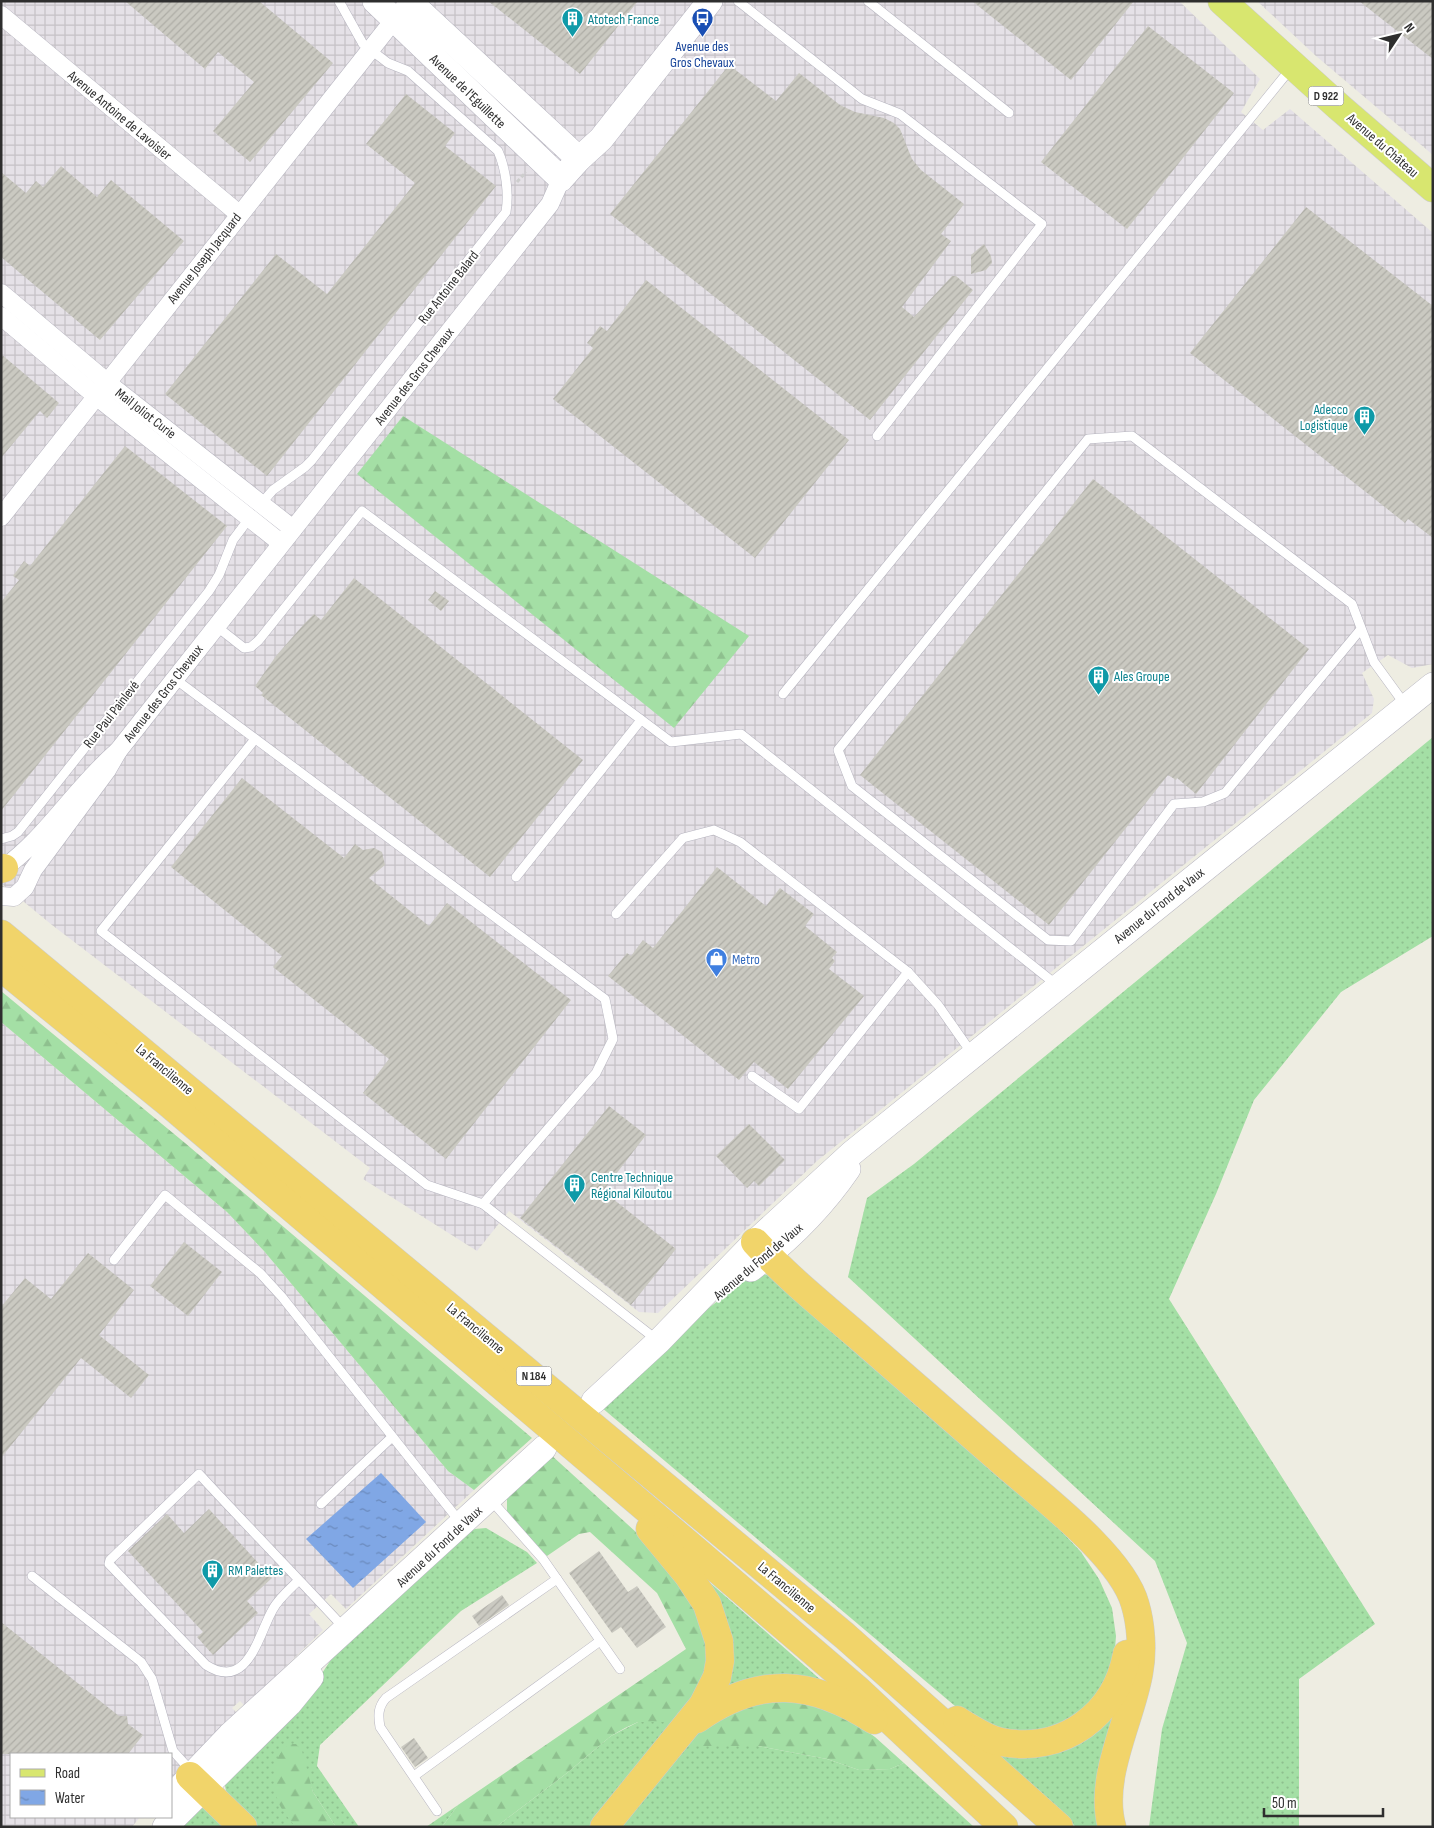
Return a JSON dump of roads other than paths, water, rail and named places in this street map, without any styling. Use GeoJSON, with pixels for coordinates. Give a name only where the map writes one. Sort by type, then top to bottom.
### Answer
{"type":"FeatureCollection","features":[{"type":"Feature","properties":{"kind":"highway","name":"La Francilienne"},"geometry":{"type":"LineString","coordinates":[[1,934],[845,1636],[1059,1827]]}},
{"type":"Feature","properties":{"kind":"highway","name":"La Francilienne"},"geometry":{"type":"LineString","coordinates":[[1,967],[167,1102],[858,1690],[918,1749],[1004,1827]]}},
{"type":"Feature","properties":{"kind":"highway"},"geometry":{"type":"LineString","coordinates":[[762,1249],[1035,1490],[1092,1543],[1117,1570],[1135,1603],[1139,1623],[1140,1670],[1110,1784],[1109,1805],[1112,1827]]}},
{"type":"Feature","properties":{"kind":"highway"},"geometry":{"type":"LineString","coordinates":[[595,1466],[688,1576],[706,1604],[715,1623],[719,1641],[717,1677],[703,1705],[604,1827]]}},
{"type":"Feature","properties":{"kind":"highway"},"geometry":{"type":"LineString","coordinates":[[845,1636],[958,1721],[981,1734],[1000,1742],[1020,1744],[1046,1741],[1064,1736],[1082,1727],[1099,1714],[1123,1673],[1128,1648],[1128,1625],[1120,1598],[1092,1543]]}},
{"type":"Feature","properties":{"kind":"highway"},"geometry":{"type":"LineString","coordinates":[[689,1724],[714,1707],[749,1692],[784,1687],[799,1688],[830,1696],[856,1708],[918,1749]]}},
{"type":"Feature","properties":{"kind":"highway"},"geometry":{"type":"LineString","coordinates":[[198,1781],[244,1827]]}},
{"type":"Feature","properties":{"kind":"main road","name":"Avenue du Château"},"geometry":{"type":"LineString","coordinates":[[1222,1],[1293,66],[1433,188]]}},
{"type":"Feature","properties":{"kind":"street","name":"Avenue de l'Eguillette"},"geometry":{"type":"LineString","coordinates":[[375,1],[411,8],[579,159]]}},
{"type":"Feature","properties":{"kind":"street","name":"Avenue des Gros Chevaux"},"geometry":{"type":"LineString","coordinates":[[118,751],[550,204],[561,179],[601,139],[710,1]]}},
{"type":"Feature","properties":{"kind":"street","name":"Avenue Joseph Jacquard"},"geometry":{"type":"LineString","coordinates":[[1,516],[369,50],[411,8]]}},
{"type":"Feature","properties":{"kind":"street","name":"Avenue de l'Eguillette"},"geometry":{"type":"LineString","coordinates":[[411,8],[561,179]]}},
{"type":"Feature","properties":{"kind":"street","name":"Avenue Antoine de Lavoisier"},"geometry":{"type":"LineString","coordinates":[[1,15],[239,214]]}},
{"type":"Feature","properties":{"kind":"street","name":"Mail Joliot Curie"},"geometry":{"type":"LineString","coordinates":[[1,293],[102,389],[249,518],[281,543]]}},
{"type":"Feature","properties":{"kind":"street","name":"Mail Joliot Curie"},"geometry":{"type":"LineString","coordinates":[[1,316],[293,529]]}},
{"type":"Feature","properties":{"kind":"street","name":"Avenue du Fond de Vaux"},"geometry":{"type":"LineString","coordinates":[[594,1401],[762,1249],[822,1204],[855,1160],[887,1126],[1433,685]]}},
{"type":"Feature","properties":{"kind":"street"},"geometry":{"type":"LineString","coordinates":[[2,869],[19,856],[95,772],[118,751]]}},
{"type":"Feature","properties":{"kind":"street"},"geometry":{"type":"LineString","coordinates":[[1,896],[14,897],[25,887],[34,870],[107,770],[118,751]]}},
{"type":"Feature","properties":{"kind":"street","name":"Avenue du Fond de Vaux"},"geometry":{"type":"LineString","coordinates":[[172,1796],[198,1781],[294,1699],[340,1637],[544,1448]]}},
{"type":"Feature","properties":{"kind":"street","name":"Avenue du Fond de Vaux"},"geometry":{"type":"LineString","coordinates":[[172,1817],[198,1781]]}},
{"type":"Feature","properties":{"kind":"lane","name":"Rue Antoine Balard"},"geometry":{"type":"LineString","coordinates":[[215,582],[233,540],[249,518],[273,490],[312,460],[506,212],[507,203],[503,165],[492,145],[408,71],[388,63],[369,50],[355,31],[339,1]]}},
{"type":"Feature","properties":{"kind":"lane"},"geometry":{"type":"LineString","coordinates":[[738,1],[862,99],[900,114],[1042,224],[877,436]]}},
{"type":"Feature","properties":{"kind":"lane"},"geometry":{"type":"LineString","coordinates":[[868,1],[1009,113]]}},
{"type":"Feature","properties":{"kind":"lane"},"geometry":{"type":"LineString","coordinates":[[783,694],[1293,66]]}},
{"type":"Feature","properties":{"kind":"lane"},"geometry":{"type":"LineString","coordinates":[[1361,629],[1225,793],[1203,802],[1174,804],[1071,941],[1048,940],[852,786],[838,750],[1088,439],[1132,436],[1352,604],[1374,662],[1406,706]]}},
{"type":"Feature","properties":{"kind":"lane"},"geometry":{"type":"LineString","coordinates":[[216,626],[244,648],[255,644],[362,511],[671,742],[741,734],[1058,986]]}},
{"type":"Feature","properties":{"kind":"lane","name":"Rue Paul Painlevé"},"geometry":{"type":"LineString","coordinates":[[1,839],[18,832],[215,582]]}},
{"type":"Feature","properties":{"kind":"lane"},"geometry":{"type":"LineString","coordinates":[[175,679],[605,999],[613,1039],[596,1073],[483,1204]]}},
{"type":"Feature","properties":{"kind":"lane"},"geometry":{"type":"LineString","coordinates":[[516,877],[641,720]]}},
{"type":"Feature","properties":{"kind":"lane"},"geometry":{"type":"LineString","coordinates":[[255,739],[101,931],[427,1185],[483,1204],[659,1341]]}},
{"type":"Feature","properties":{"kind":"lane"},"geometry":{"type":"LineString","coordinates":[[616,914],[682,838],[714,830],[740,842],[908,972],[938,1005],[973,1055]]}},
{"type":"Feature","properties":{"kind":"lane"},"geometry":{"type":"LineString","coordinates":[[752,1076],[799,1109],[908,972]]}},
{"type":"Feature","properties":{"kind":"lane"},"geometry":{"type":"LineString","coordinates":[[114,1260],[165,1195],[260,1273],[282,1297],[391,1438],[462,1524]]}},
{"type":"Feature","properties":{"kind":"lane"},"geometry":{"type":"LineString","coordinates":[[320,1504],[391,1438]]}},
{"type":"Feature","properties":{"kind":"lane"},"geometry":{"type":"LineString","coordinates":[[299,1580],[274,1606],[248,1661],[236,1670],[223,1673],[206,1665],[109,1564],[110,1560],[199,1474],[299,1580],[340,1637]]}},
{"type":"Feature","properties":{"kind":"lane"},"geometry":{"type":"LineString","coordinates":[[490,1499],[543,1559],[620,1669]]}},
{"type":"Feature","properties":{"kind":"lane"},"geometry":{"type":"LineString","coordinates":[[32,1576],[141,1662],[152,1679],[173,1751],[198,1781]]}},
{"type":"Feature","properties":{"kind":"lane"},"geometry":{"type":"LineString","coordinates":[[437,1811],[380,1727],[378,1716],[380,1704],[557,1579]]}},
{"type":"Feature","properties":{"kind":"lane"},"geometry":{"type":"LineString","coordinates":[[414,1776],[600,1641]]}},
{"type":"Feature","properties":{"kind":"water"},"geometry":{"type":"Polygon","coordinates":[[[381,1473],[426,1522],[353,1588],[306,1539],[381,1473]]]}},
{"type":"Feature","properties":{"kind":"place","name":"Avenue des Gros Chevaux"},"geometry":{"type":"Point","coordinates":[702,37]}},
{"type":"Feature","properties":{"kind":"place","name":"Atotech France"},"geometry":{"type":"Point","coordinates":[572,38]}},
{"type":"Feature","properties":{"kind":"place","name":"Adecco Logistique"},"geometry":{"type":"Point","coordinates":[1364,436]}},
{"type":"Feature","properties":{"kind":"place","name":"Ales Groupe"},"geometry":{"type":"Point","coordinates":[1098,695]}},
{"type":"Feature","properties":{"kind":"place","name":"Metro"},"geometry":{"type":"Point","coordinates":[716,978]}},
{"type":"Feature","properties":{"kind":"place","name":"Centre Technique Régional Kiloutou"},"geometry":{"type":"Point","coordinates":[575,1204]}},
{"type":"Feature","properties":{"kind":"place","name":"RM Palettes"},"geometry":{"type":"Point","coordinates":[212,1589]}}]}
